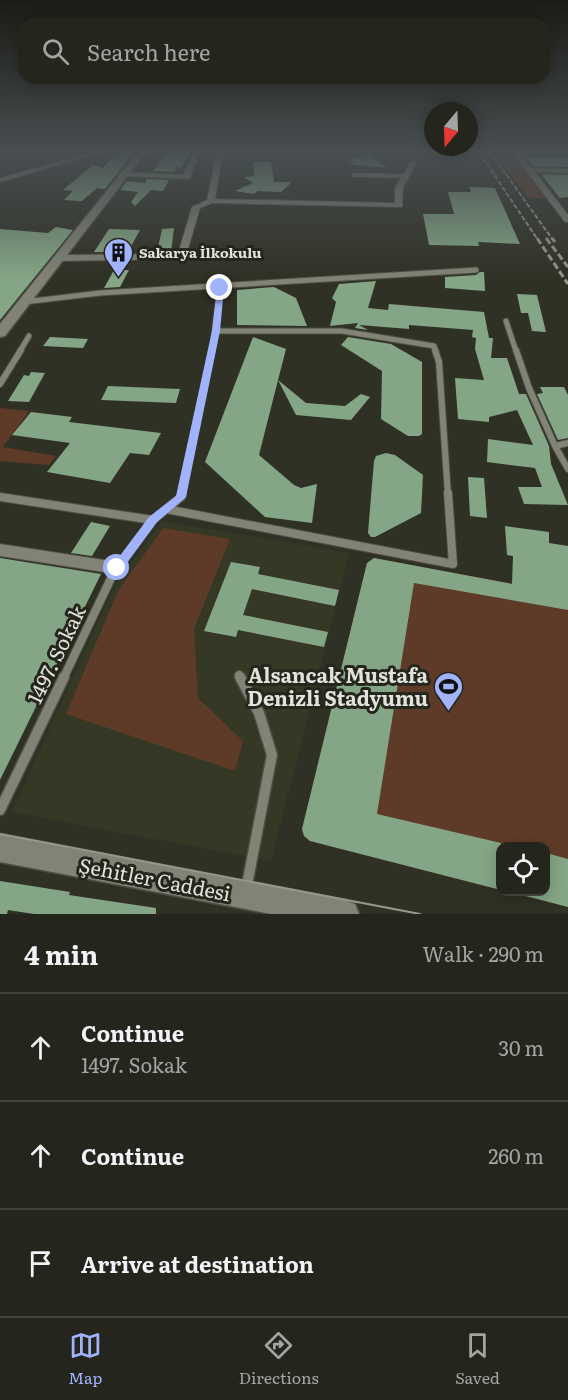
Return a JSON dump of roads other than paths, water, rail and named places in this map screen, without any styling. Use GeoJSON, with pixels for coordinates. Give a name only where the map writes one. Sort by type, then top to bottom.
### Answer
{"type":"FeatureCollection","features":[{"type":"Feature","properties":{"kind":"street"},"geometry":{"type":"LineString","coordinates":[[0,333],[107,195]]}},
{"type":"Feature","properties":{"kind":"street"},"geometry":{"type":"LineString","coordinates":[[211,201],[212,195]]}},
{"type":"Feature","properties":{"kind":"street"},"geometry":{"type":"LineString","coordinates":[[58,258],[182,257],[196,207],[211,201],[399,206],[399,195]]}},
{"type":"Feature","properties":{"kind":"street"},"geometry":{"type":"LineString","coordinates":[[549,195],[568,220]]}},
{"type":"Feature","properties":{"kind":"street"},"geometry":{"type":"LineString","coordinates":[[556,204],[568,202]]}},
{"type":"Feature","properties":{"kind":"street"},"geometry":{"type":"LineString","coordinates":[[0,550],[117,568]]}},
{"type":"Feature","properties":{"kind":"street","name":"Şehitler Caddesi"},"geometry":{"type":"LineString","coordinates":[[0,848],[245,895],[303,910],[345,914]]}},
{"type":"Feature","properties":{"kind":"lane"},"geometry":{"type":"LineString","coordinates":[[24,302],[100,293],[220,288],[476,270]]}},
{"type":"Feature","properties":{"kind":"lane","name":"1497. Sokak"},"geometry":{"type":"LineString","coordinates":[[0,810],[117,568],[153,520],[181,497],[216,331],[220,288]]}},
{"type":"Feature","properties":{"kind":"lane"},"geometry":{"type":"LineString","coordinates":[[506,321],[529,388],[568,469]]}},
{"type":"Feature","properties":{"kind":"lane"},"geometry":{"type":"LineString","coordinates":[[166,509],[453,564],[439,362],[434,345],[342,331],[216,331]]}},
{"type":"Feature","properties":{"kind":"lane"},"geometry":{"type":"LineString","coordinates":[[0,384],[29,336]]}},
{"type":"Feature","properties":{"kind":"lane"},"geometry":{"type":"LineString","coordinates":[[555,446],[568,443]]}},
{"type":"Feature","properties":{"kind":"lane"},"geometry":{"type":"LineString","coordinates":[[0,498],[153,520]]}},
{"type":"Feature","properties":{"kind":"lane"},"geometry":{"type":"LineString","coordinates":[[238,675],[259,713],[272,755],[245,895]]}},
{"type":"Feature","properties":{"kind":"tram line"},"geometry":{"type":"LineString","coordinates":[[0,834],[420,914]]}},
{"type":"Feature","properties":{"kind":"railway"},"geometry":{"type":"LineString","coordinates":[[508,195],[538,240]]}},
{"type":"Feature","properties":{"kind":"railway"},"geometry":{"type":"LineString","coordinates":[[521,195],[553,240]]}},
{"type":"Feature","properties":{"kind":"railway"},"geometry":{"type":"LineString","coordinates":[[537,238],[568,284]]}},
{"type":"Feature","properties":{"kind":"railway"},"geometry":{"type":"LineString","coordinates":[[546,238],[568,267]]}},
{"type":"Feature","properties":{"kind":"railway"},"geometry":{"type":"LineString","coordinates":[[552,238],[555,242]]}},
{"type":"Feature","properties":{"kind":"place","name":"Sakarya İlkokulu"},"geometry":{"type":"Point","coordinates":[118,278]}},
{"type":"Feature","properties":{"kind":"place","name":"Alsancak Mustafa Denizli Stadyumu"},"geometry":{"type":"Point","coordinates":[449,712]}}]}
